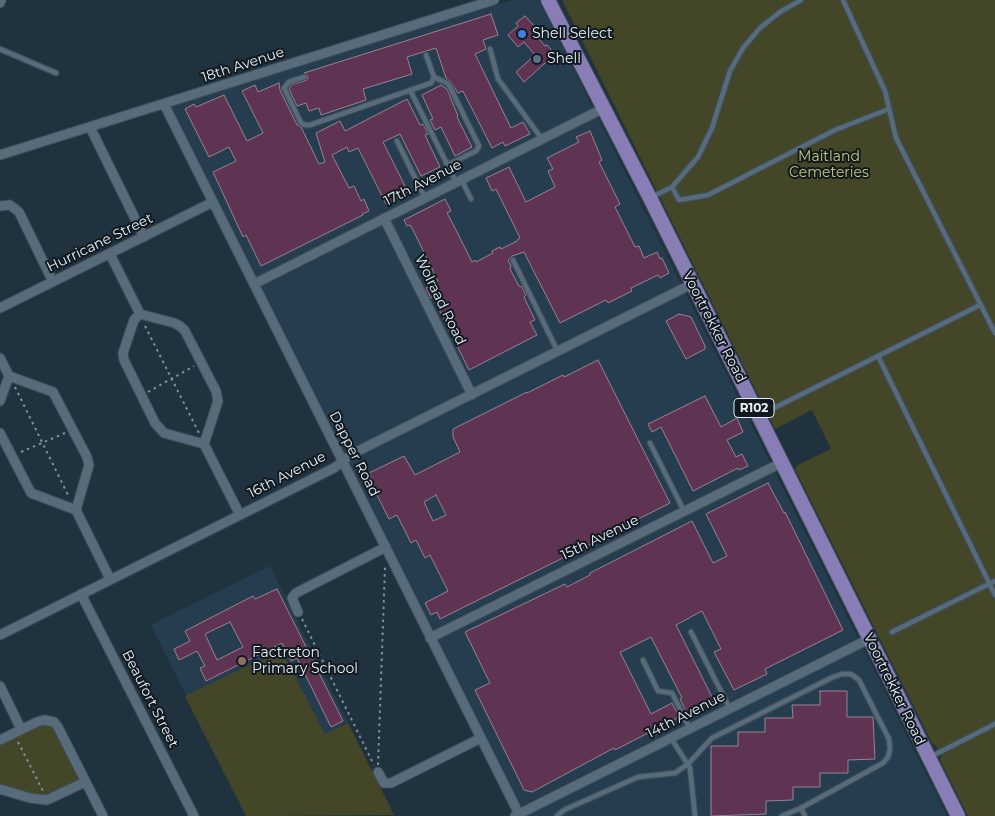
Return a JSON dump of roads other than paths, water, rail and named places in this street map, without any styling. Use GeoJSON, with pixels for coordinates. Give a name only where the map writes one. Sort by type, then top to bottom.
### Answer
{"type":"FeatureCollection","features":[{"type":"Feature","properties":{"kind":"main road","name":"Voortrekker Road"},"geometry":{"type":"LineString","coordinates":[[548,0],[650,198],[958,816]]}},
{"type":"Feature","properties":{"kind":"street","name":"18th Avenue"},"geometry":{"type":"LineString","coordinates":[[0,156],[494,0]]}},
{"type":"Feature","properties":{"kind":"street","name":"Dapper Road"},"geometry":{"type":"LineString","coordinates":[[164,104],[518,815]]}},
{"type":"Feature","properties":{"kind":"street","name":"17th Avenue"},"geometry":{"type":"LineString","coordinates":[[254,284],[604,108]]}},
{"type":"Feature","properties":{"kind":"street"},"geometry":{"type":"LineString","coordinates":[[90,127],[144,237]]}},
{"type":"Feature","properties":{"kind":"street","name":"Hurricane Street"},"geometry":{"type":"LineString","coordinates":[[0,308],[213,202]]}},
{"type":"Feature","properties":{"kind":"street"},"geometry":{"type":"LineString","coordinates":[[0,206],[10,205],[19,212],[53,282]]}},
{"type":"Feature","properties":{"kind":"street","name":"Wolraad Road"},"geometry":{"type":"LineString","coordinates":[[384,218],[472,395]]}},
{"type":"Feature","properties":{"kind":"street"},"geometry":{"type":"LineString","coordinates":[[110,254],[140,314]]}},
{"type":"Feature","properties":{"kind":"street","name":"16th Avenue"},"geometry":{"type":"LineString","coordinates":[[0,635],[334,468],[352,454],[692,284]]}},
{"type":"Feature","properties":{"kind":"street"},"geometry":{"type":"LineString","coordinates":[[140,314],[174,322],[180,326],[216,391],[218,401],[204,444],[240,515]]}},
{"type":"Feature","properties":{"kind":"street"},"geometry":{"type":"LineString","coordinates":[[140,314],[134,320],[123,347],[124,360],[160,430],[164,433],[204,444]]}},
{"type":"Feature","properties":{"kind":"street"},"geometry":{"type":"LineString","coordinates":[[0,358],[9,376],[53,392],[87,457],[88,465],[76,510],[110,580]]}},
{"type":"Feature","properties":{"kind":"street"},"geometry":{"type":"LineString","coordinates":[[0,401],[9,376]]}},
{"type":"Feature","properties":{"kind":"street"},"geometry":{"type":"LineString","coordinates":[[0,433],[31,493],[76,510]]}},
{"type":"Feature","properties":{"kind":"street","name":"15th Avenue"},"geometry":{"type":"LineString","coordinates":[[430,638],[781,463]]}},
{"type":"Feature","properties":{"kind":"street"},"geometry":{"type":"LineString","coordinates":[[298,612],[292,598],[296,593],[386,547]]}},
{"type":"Feature","properties":{"kind":"street","name":"Beaufort Street"},"geometry":{"type":"LineString","coordinates":[[81,594],[194,816]]}},
{"type":"Feature","properties":{"kind":"street","name":"14th Avenue"},"geometry":{"type":"LineString","coordinates":[[518,815],[869,639]]}},
{"type":"Feature","properties":{"kind":"street"},"geometry":{"type":"LineString","coordinates":[[0,686],[18,731]]}},
{"type":"Feature","properties":{"kind":"street"},"geometry":{"type":"LineString","coordinates":[[0,740],[44,720],[54,722],[103,816]]}},
{"type":"Feature","properties":{"kind":"street"},"geometry":{"type":"LineString","coordinates":[[378,772],[384,783],[391,783],[481,738]]}},
{"type":"Feature","properties":{"kind":"street"},"geometry":{"type":"LineString","coordinates":[[0,789],[30,798],[47,800],[86,782]]}},
{"type":"Feature","properties":{"kind":"lane"},"geometry":{"type":"LineString","coordinates":[[650,198],[672,187],[698,157],[712,128],[730,71],[743,48],[760,28],[780,12],[801,0]]}},
{"type":"Feature","properties":{"kind":"lane"},"geometry":{"type":"LineString","coordinates":[[843,0],[885,91],[896,138],[995,333]]}},
{"type":"Feature","properties":{"kind":"lane"},"geometry":{"type":"LineString","coordinates":[[0,49],[56,72]]}},
{"type":"Feature","properties":{"kind":"lane"},"geometry":{"type":"LineString","coordinates":[[490,49],[498,79],[542,139]]}},
{"type":"Feature","properties":{"kind":"lane"},"geometry":{"type":"LineString","coordinates":[[304,77],[289,82],[284,88],[301,123],[310,125],[431,83],[434,77],[426,54]]}},
{"type":"Feature","properties":{"kind":"lane"},"geometry":{"type":"LineString","coordinates":[[434,77],[447,83],[450,87],[479,146],[476,151],[447,165]]}},
{"type":"Feature","properties":{"kind":"lane"},"geometry":{"type":"LineString","coordinates":[[410,90],[447,165],[471,199]]}},
{"type":"Feature","properties":{"kind":"lane"},"geometry":{"type":"LineString","coordinates":[[672,187],[679,200],[708,195],[835,130],[889,109]]}},
{"type":"Feature","properties":{"kind":"lane"},"geometry":{"type":"LineString","coordinates":[[397,141],[425,198]]}},
{"type":"Feature","properties":{"kind":"lane"},"geometry":{"type":"LineString","coordinates":[[513,260],[558,352]]}},
{"type":"Feature","properties":{"kind":"lane"},"geometry":{"type":"LineString","coordinates":[[758,416],[980,305]]}},
{"type":"Feature","properties":{"kind":"lane"},"geometry":{"type":"LineString","coordinates":[[878,356],[995,595]]}},
{"type":"Feature","properties":{"kind":"lane"},"geometry":{"type":"LineString","coordinates":[[650,443],[684,512]]}},
{"type":"Feature","properties":{"kind":"lane"},"geometry":{"type":"LineString","coordinates":[[892,632],[995,581]]}},
{"type":"Feature","properties":{"kind":"lane"},"geometry":{"type":"LineString","coordinates":[[691,632],[730,709]]}},
{"type":"Feature","properties":{"kind":"lane"},"geometry":{"type":"LineString","coordinates":[[643,660],[658,691],[672,693],[690,729]]}},
{"type":"Feature","properties":{"kind":"lane"},"geometry":{"type":"LineString","coordinates":[[557,816],[564,810],[629,780],[645,775],[675,773],[688,764],[712,738],[831,678],[842,674],[851,674],[859,680],[889,739],[890,749],[888,757],[883,762],[801,808],[782,816]]}},
{"type":"Feature","properties":{"kind":"lane"},"geometry":{"type":"LineString","coordinates":[[929,758],[995,724]]}},
{"type":"Feature","properties":{"kind":"lane"},"geometry":{"type":"LineString","coordinates":[[671,738],[688,764],[692,778],[695,816]]}},
{"type":"Feature","properties":{"kind":"lane"},"geometry":{"type":"LineString","coordinates":[[801,808],[805,816]]}},
{"type":"Feature","properties":{"kind":"place","name":"Shell Select"},"geometry":{"type":"Point","coordinates":[522,34]}},
{"type":"Feature","properties":{"kind":"place","name":"Shell"},"geometry":{"type":"Point","coordinates":[537,59]}},
{"type":"Feature","properties":{"kind":"place","name":"Factreton Primary School"},"geometry":{"type":"Point","coordinates":[242,661]}},
{"type":"Feature","properties":{"kind":"park label","name":"Maitland Cemeteries"},"geometry":{"type":"Point","coordinates":[829,166]}}]}
